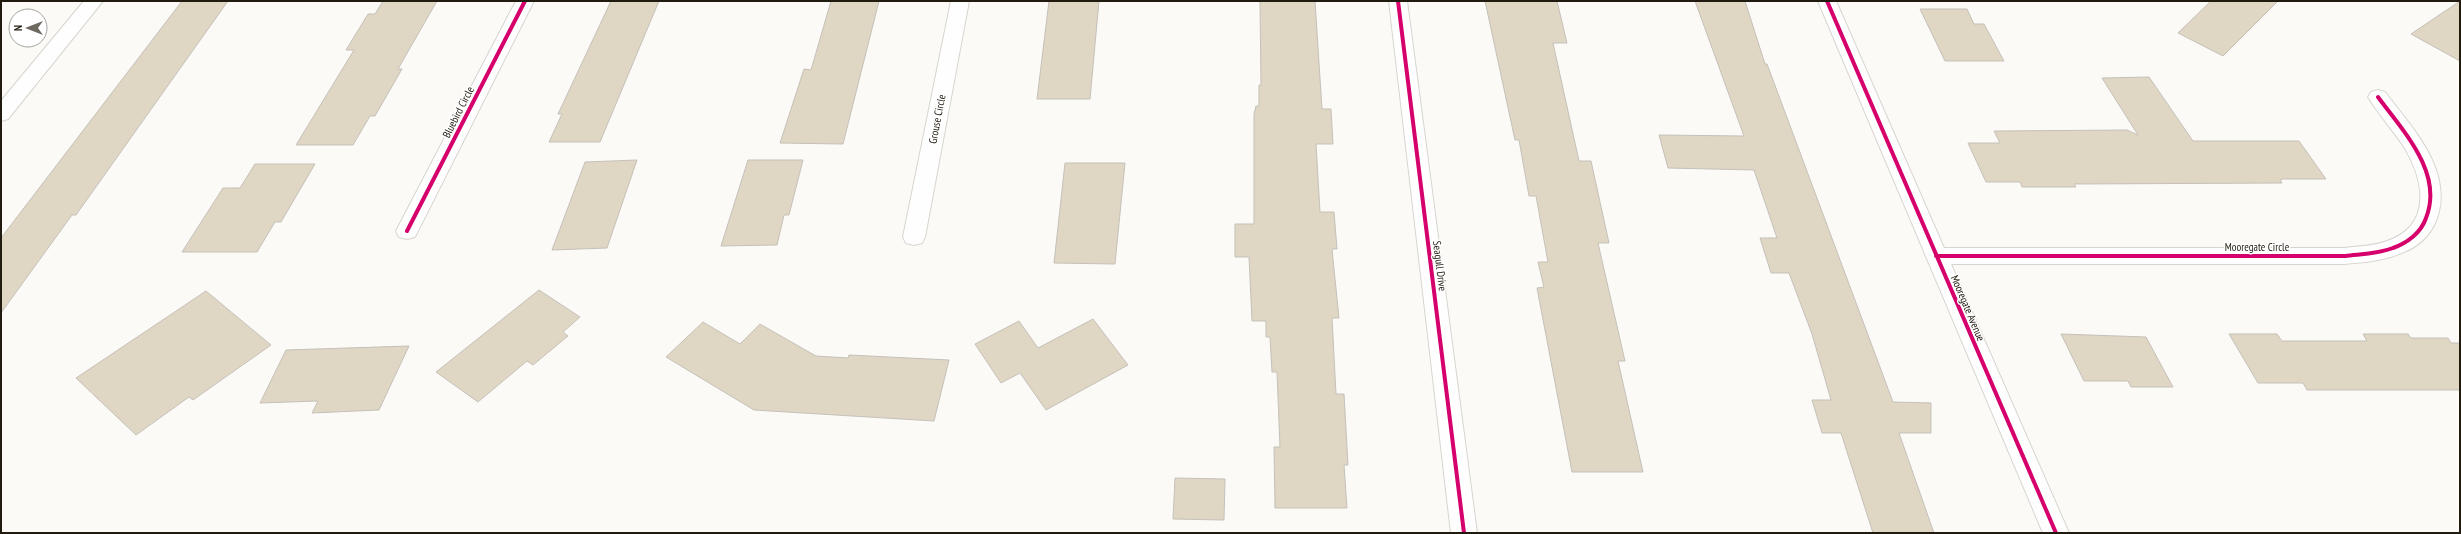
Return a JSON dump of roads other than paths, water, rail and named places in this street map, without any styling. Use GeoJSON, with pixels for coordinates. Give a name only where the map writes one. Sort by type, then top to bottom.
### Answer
{"type":"FeatureCollection","features":[{"type":"Feature","properties":{"kind":"street"},"geometry":{"type":"LineString","coordinates":[[1,114],[94,1]]}},
{"type":"Feature","properties":{"kind":"street","name":"Bluebird Circle"},"geometry":{"type":"LineString","coordinates":[[407,231],[525,1]]}},
{"type":"Feature","properties":{"kind":"street","name":"Grouse Circle"},"geometry":{"type":"LineString","coordinates":[[914,237],[960,1]]}},
{"type":"Feature","properties":{"kind":"street","name":"Seagull Drive"},"geometry":{"type":"LineString","coordinates":[[1398,1],[1464,533]]}},
{"type":"Feature","properties":{"kind":"street","name":"Mooregate Avenue"},"geometry":{"type":"LineString","coordinates":[[1827,1],[2056,533]]}},
{"type":"Feature","properties":{"kind":"street","name":"Mooregate Circle"},"geometry":{"type":"LineString","coordinates":[[1936,256],[2345,256],[2388,250],[2417,236],[2428,217],[2432,194],[2425,169],[2414,147],[2378,97]]}}]}
